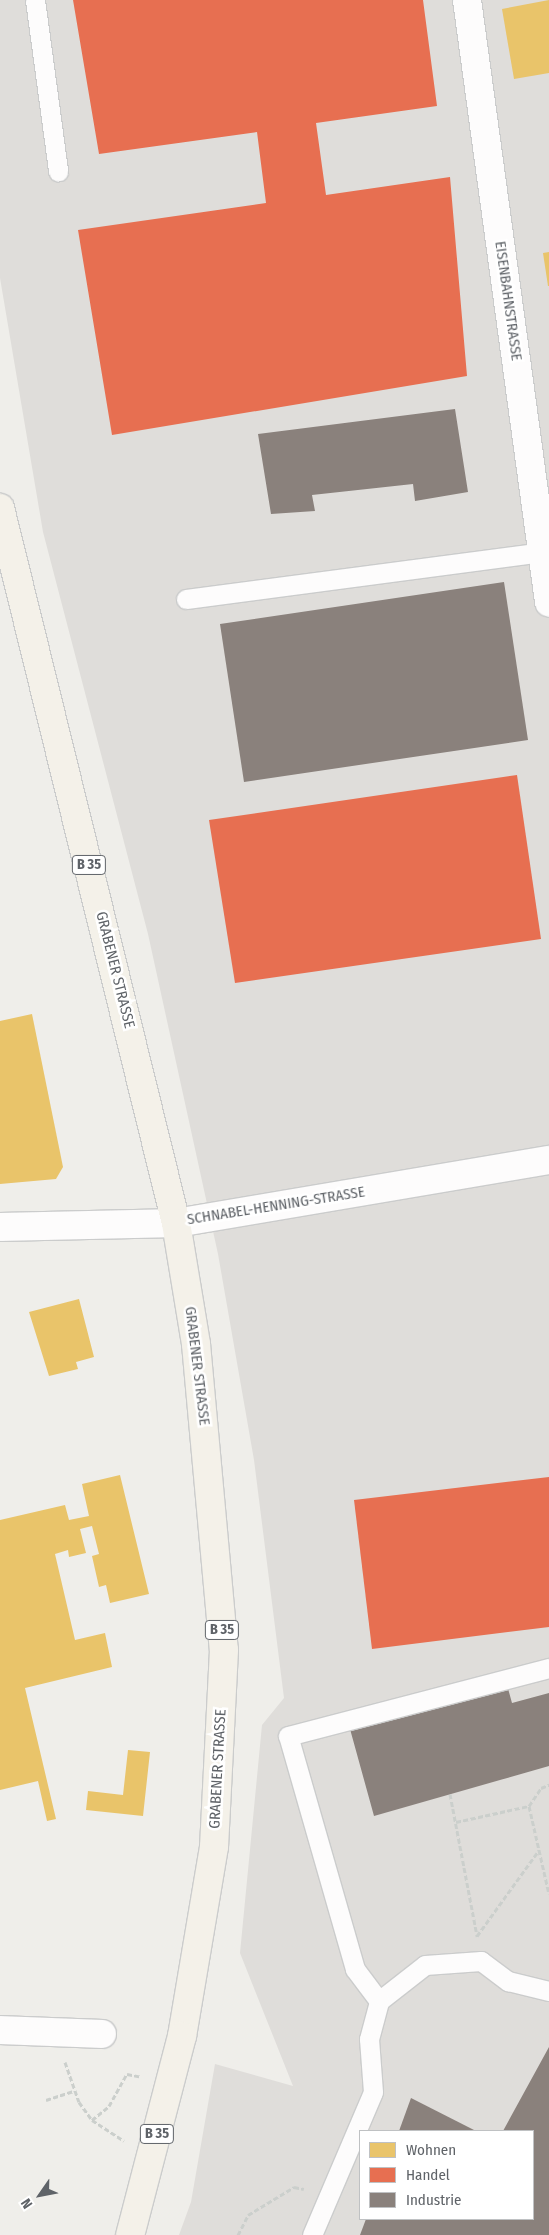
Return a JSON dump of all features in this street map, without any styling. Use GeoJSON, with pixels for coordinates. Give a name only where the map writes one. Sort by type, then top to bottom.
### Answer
{"type":"FeatureCollection","features":[{"type":"Feature","properties":{"kind":"main road","name":"GRABENER STRASSE"},"geometry":{"type":"LineString","coordinates":[[0,508],[176,1223],[196,1344],[224,1650],[214,1847],[182,2036],[130,2235]]}},
{"type":"Feature","properties":{"kind":"street","name":"EISENBAHNSTRASSE"},"geometry":{"type":"LineString","coordinates":[[467,0],[541,481],[542,552],[549,602]]}},
{"type":"Feature","properties":{"kind":"street","name":"SCHNABEL-HENNING-STRASSE"},"geometry":{"type":"LineString","coordinates":[[0,1227],[176,1223],[549,1160]]}},
{"type":"Feature","properties":{"kind":"street"},"geometry":{"type":"LineString","coordinates":[[0,2030],[102,2034]]}},
{"type":"Feature","properties":{"kind":"lane"},"geometry":{"type":"LineString","coordinates":[[35,0],[58,171]]}},
{"type":"Feature","properties":{"kind":"lane"},"geometry":{"type":"LineString","coordinates":[[186,599],[542,552]]}},
{"type":"Feature","properties":{"kind":"lane"},"geometry":{"type":"LineString","coordinates":[[379,2000],[355,1969],[288,1736],[549,1668]]}},
{"type":"Feature","properties":{"kind":"lane"},"geometry":{"type":"LineString","coordinates":[[312,2235],[373,2092],[369,2039],[379,2000],[425,1965],[481,1961],[508,1981],[549,1991]]}},
{"type":"Feature","properties":{"kind":"path"},"geometry":{"type":"LineString","coordinates":[[456,1822],[529,1806],[541,1788],[549,1785]]}},
{"type":"Feature","properties":{"kind":"path"},"geometry":{"type":"LineString","coordinates":[[450,1794],[481,1961]]}},
{"type":"Feature","properties":{"kind":"path"},"geometry":{"type":"LineString","coordinates":[[529,1806],[549,1894]]}},
{"type":"Feature","properties":{"kind":"path"},"geometry":{"type":"LineString","coordinates":[[477,1937],[539,1850]]}},
{"type":"Feature","properties":{"kind":"path"},"geometry":{"type":"LineString","coordinates":[[57,2032],[74,2091],[92,2120],[128,2144]]}},
{"type":"Feature","properties":{"kind":"path"},"geometry":{"type":"LineString","coordinates":[[92,2120],[109,2106],[128,2074],[146,2078]]}},
{"type":"Feature","properties":{"kind":"path"},"geometry":{"type":"LineString","coordinates":[[46,2100],[74,2091]]}},
{"type":"Feature","properties":{"kind":"path"},"geometry":{"type":"LineString","coordinates":[[238,2235],[248,2215],[294,2187],[329,2195]]}},
{"type":"Feature","properties":{"kind":"shaded area"},"geometry":{"type":"Polygon","coordinates":[[[0,0],[549,0],[549,2235],[179,2235],[191,2202],[215,2064],[293,2086],[240,1953],[262,1725],[284,1698],[254,1460],[218,1254],[148,934],[43,532],[0,278],[0,0]]]}},
{"type":"Feature","properties":{"kind":"building: Wohnen"},"geometry":{"type":"Polygon","coordinates":[[[549,0],[549,73],[514,79],[502,9],[549,0]]]}},
{"type":"Feature","properties":{"kind":"building: Wohnen"},"geometry":{"type":"Polygon","coordinates":[[[549,252],[549,286],[548,286],[543,253],[549,252]]]}},
{"type":"Feature","properties":{"kind":"building: Wohnen"},"geometry":{"type":"Polygon","coordinates":[[[32,1014],[63,1167],[56,1179],[0,1184],[0,1021],[32,1014]]]}},
{"type":"Feature","properties":{"kind":"building: Wohnen"},"geometry":{"type":"Polygon","coordinates":[[[79,1299],[94,1357],[76,1362],[78,1369],[49,1376],[29,1312],[79,1299]]]}},
{"type":"Feature","properties":{"kind":"building: Wohnen"},"geometry":{"type":"Polygon","coordinates":[[[120,1475],[149,1594],[110,1603],[106,1585],[99,1587],[92,1556],[99,1554],[92,1526],[80,1529],[86,1553],[69,1557],[68,1550],[55,1554],[75,1640],[105,1633],[112,1667],[25,1688],[56,1819],[47,1821],[38,1781],[0,1790],[0,1520],[65,1505],[69,1520],[89,1516],[82,1484],[120,1475]]]}},
{"type":"Feature","properties":{"kind":"building: Wohnen"},"geometry":{"type":"Polygon","coordinates":[[[128,1750],[150,1752],[143,1816],[86,1810],[88,1791],[123,1795],[128,1750]]]}},
{"type":"Feature","properties":{"kind":"building: Handel"},"geometry":{"type":"Polygon","coordinates":[[[73,0],[423,0],[437,106],[316,123],[326,195],[450,177],[467,376],[112,435],[78,230],[266,203],[257,132],[99,154],[73,0]]]}},
{"type":"Feature","properties":{"kind":"building: Handel"},"geometry":{"type":"Polygon","coordinates":[[[517,775],[541,939],[235,983],[209,820],[517,775]]]}},
{"type":"Feature","properties":{"kind":"building: Handel"},"geometry":{"type":"Polygon","coordinates":[[[549,1477],[549,1627],[372,1649],[354,1500],[549,1477]]]}},
{"type":"Feature","properties":{"kind":"building: Industrie"},"geometry":{"type":"Polygon","coordinates":[[[455,409],[468,492],[415,501],[413,484],[312,495],[315,511],[271,514],[258,434],[455,409]]]}},
{"type":"Feature","properties":{"kind":"building: Industrie"},"geometry":{"type":"Polygon","coordinates":[[[504,582],[528,740],[244,782],[220,624],[504,582]]]}},
{"type":"Feature","properties":{"kind":"building: Industrie"},"geometry":{"type":"Polygon","coordinates":[[[507,1685],[512,1703],[549,1693],[549,1766],[374,1816],[350,1729],[507,1685]]]}},
{"type":"Feature","properties":{"kind":"building: Industrie"},"geometry":{"type":"Polygon","coordinates":[[[549,2047],[549,2235],[360,2235],[366,2220],[534,2220],[534,2130],[504,2130],[549,2047]]]}},
{"type":"Feature","properties":{"kind":"building: Industrie"},"geometry":{"type":"Polygon","coordinates":[[[411,2098],[474,2130],[399,2130],[411,2098]]]}}]}
